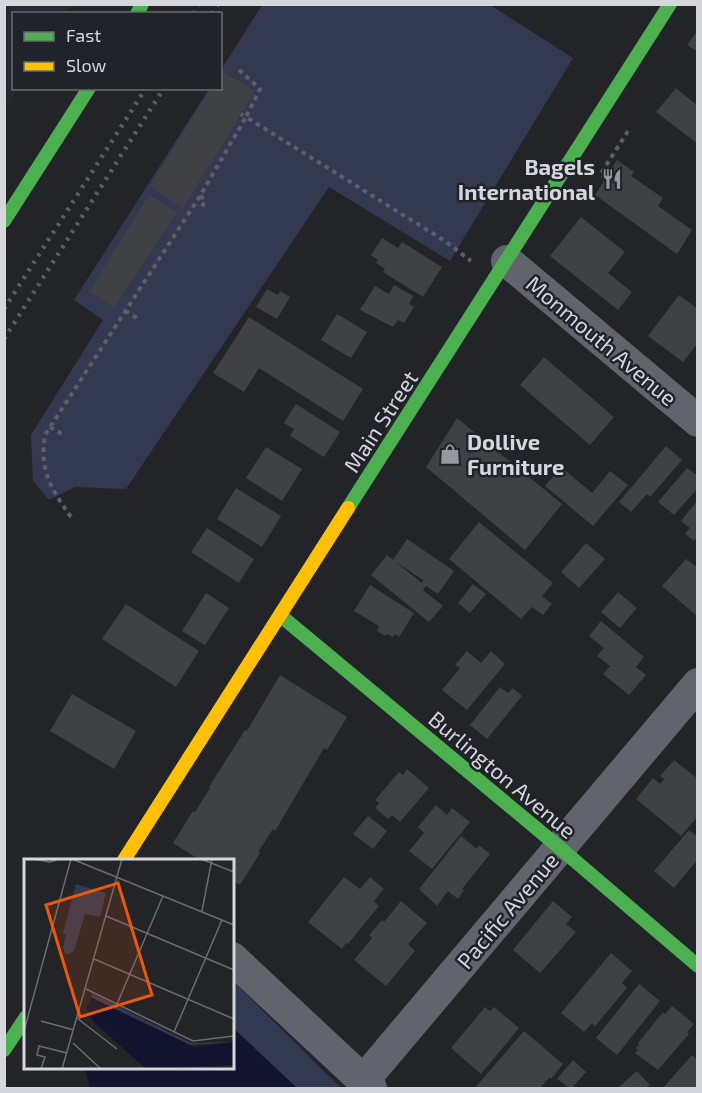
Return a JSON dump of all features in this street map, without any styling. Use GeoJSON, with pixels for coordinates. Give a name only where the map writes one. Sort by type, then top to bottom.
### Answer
{"type":"FeatureCollection","features":[{"type":"Feature","properties":{"kind":"main road","name":"Main Street"},"geometry":{"type":"LineString","coordinates":[[127,859],[670,4]]}},
{"type":"Feature","properties":{"kind":"main road"},"geometry":{"type":"LineString","coordinates":[[4,221],[88,90]]}},
{"type":"Feature","properties":{"kind":"main road","name":"Burlington Avenue"},"geometry":{"type":"LineString","coordinates":[[280,616],[560,848],[698,966]]}},
{"type":"Feature","properties":{"kind":"main road"},"geometry":{"type":"LineString","coordinates":[[4,1050],[24,1020]]}},
{"type":"Feature","properties":{"kind":"street","name":"Monmouth Avenue"},"geometry":{"type":"LineString","coordinates":[[501,271],[698,421]]}},
{"type":"Feature","properties":{"kind":"street","name":"Pacific Avenue"},"geometry":{"type":"LineString","coordinates":[[367,1085],[560,848],[698,684]]}},
{"type":"Feature","properties":{"kind":"street"},"geometry":{"type":"LineString","coordinates":[[234,960],[367,1085]]}},
{"type":"Feature","properties":{"kind":"path"},"geometry":{"type":"LineString","coordinates":[[71,517],[48,480],[43,465],[42,450],[45,435],[200,196],[246,117],[260,89],[239,70]]}},
{"type":"Feature","properties":{"kind":"path"},"geometry":{"type":"LineString","coordinates":[[241,114],[446,241],[501,271]]}},
{"type":"Feature","properties":{"kind":"path"},"geometry":{"type":"LineString","coordinates":[[606,177],[600,175],[628,131]]}},
{"type":"Feature","properties":{"kind":"path"},"geometry":{"type":"LineString","coordinates":[[200,196],[205,200],[202,208]]}},
{"type":"Feature","properties":{"kind":"path"},"geometry":{"type":"LineString","coordinates":[[125,311],[137,318]]}},
{"type":"Feature","properties":{"kind":"path"},"geometry":{"type":"LineString","coordinates":[[50,427],[64,435]]}},
{"type":"Feature","properties":{"kind":"shaded area"},"geometry":{"type":"Polygon","coordinates":[[[5,4],[72,5],[67,12],[12,12],[12,90],[16,90],[5,109],[5,4]]]}},
{"type":"Feature","properties":{"kind":"shaded area"},"geometry":{"type":"Polygon","coordinates":[[[262,5],[490,5],[573,58],[450,261],[329,187],[126,489],[75,487],[49,500],[33,481],[31,435],[103,320],[74,300],[208,90],[222,90],[222,68],[262,5]]]}},
{"type":"Feature","properties":{"kind":"shaded area"},"geometry":{"type":"Polygon","coordinates":[[[234,982],[341,1088],[297,1088],[234,1029],[234,982]]]}},
{"type":"Feature","properties":{"kind":"shaded area"},"geometry":{"type":"Polygon","coordinates":[[[234,1029],[297,1088],[90,1088],[85,1069],[234,1069],[234,1029]]]}},
{"type":"Feature","properties":{"kind":"building"},"geometry":{"type":"Polygon","coordinates":[[[698,30],[698,52],[687,45],[698,30]]]}},
{"type":"Feature","properties":{"kind":"building"},"geometry":{"type":"Polygon","coordinates":[[[222,71],[255,91],[183,208],[150,186],[210,90],[222,90],[222,71]]]}},
{"type":"Feature","properties":{"kind":"building"},"geometry":{"type":"Polygon","coordinates":[[[676,88],[698,106],[698,144],[656,112],[676,88]]]}},
{"type":"Feature","properties":{"kind":"building"},"geometry":{"type":"Polygon","coordinates":[[[617,160],[634,172],[631,176],[663,198],[658,206],[692,230],[677,254],[595,195],[617,160]]]}},
{"type":"Feature","properties":{"kind":"building"},"geometry":{"type":"Polygon","coordinates":[[[149,195],[177,212],[114,307],[89,292],[149,195]]]}},
{"type":"Feature","properties":{"kind":"building"},"geometry":{"type":"Polygon","coordinates":[[[581,217],[625,252],[608,273],[632,292],[618,310],[550,256],[581,217]]]}},
{"type":"Feature","properties":{"kind":"building"},"geometry":{"type":"Polygon","coordinates":[[[382,238],[398,248],[402,242],[442,267],[423,297],[383,272],[385,269],[376,263],[378,260],[371,255],[382,238]]]}},
{"type":"Feature","properties":{"kind":"building"},"geometry":{"type":"Polygon","coordinates":[[[394,285],[413,296],[409,304],[414,307],[404,323],[398,320],[393,327],[360,310],[375,286],[389,294],[394,285]]]}},
{"type":"Feature","properties":{"kind":"building"},"geometry":{"type":"Polygon","coordinates":[[[267,289],[278,295],[280,291],[290,297],[277,319],[256,307],[267,289]]]}},
{"type":"Feature","properties":{"kind":"building"},"geometry":{"type":"Polygon","coordinates":[[[679,295],[698,309],[698,343],[683,362],[648,336],[679,295]]]}},
{"type":"Feature","properties":{"kind":"building"},"geometry":{"type":"Polygon","coordinates":[[[337,314],[367,332],[351,358],[321,340],[337,314]]]}},
{"type":"Feature","properties":{"kind":"building"},"geometry":{"type":"Polygon","coordinates":[[[249,317],[363,389],[343,421],[259,368],[244,392],[213,373],[249,317]]]}},
{"type":"Feature","properties":{"kind":"building"},"geometry":{"type":"Polygon","coordinates":[[[544,357],[614,417],[590,445],[520,385],[544,357]]]}},
{"type":"Feature","properties":{"kind":"building"},"geometry":{"type":"Polygon","coordinates":[[[296,404],[340,432],[324,457],[290,436],[294,429],[284,423],[296,404]]]}},
{"type":"Feature","properties":{"kind":"building"},"geometry":{"type":"Polygon","coordinates":[[[457,418],[562,504],[525,550],[426,467],[457,418]]]}},
{"type":"Feature","properties":{"kind":"building"},"geometry":{"type":"Polygon","coordinates":[[[666,446],[682,460],[650,497],[647,494],[631,512],[619,502],[666,446]]]}},
{"type":"Feature","properties":{"kind":"building"},"geometry":{"type":"Polygon","coordinates":[[[266,447],[302,469],[282,501],[246,478],[266,447]]]}},
{"type":"Feature","properties":{"kind":"building"},"geometry":{"type":"Polygon","coordinates":[[[561,467],[592,493],[610,471],[628,485],[593,526],[545,486],[561,467]]]}},
{"type":"Feature","properties":{"kind":"building"},"geometry":{"type":"Polygon","coordinates":[[[687,468],[698,476],[698,488],[674,515],[658,502],[687,468]]]}},
{"type":"Feature","properties":{"kind":"building"},"geometry":{"type":"Polygon","coordinates":[[[236,488],[281,516],[262,547],[217,519],[236,488]]]}},
{"type":"Feature","properties":{"kind":"building"},"geometry":{"type":"Polygon","coordinates":[[[698,500],[698,536],[694,541],[685,534],[690,528],[681,521],[698,500]]]}},
{"type":"Feature","properties":{"kind":"building"},"geometry":{"type":"Polygon","coordinates":[[[479,522],[553,583],[542,596],[552,604],[543,615],[532,607],[521,619],[449,559],[479,522]]]}},
{"type":"Feature","properties":{"kind":"building"},"geometry":{"type":"Polygon","coordinates":[[[207,528],[254,559],[239,583],[191,552],[207,528]]]}},
{"type":"Feature","properties":{"kind":"building"},"geometry":{"type":"Polygon","coordinates":[[[407,539],[454,571],[438,594],[426,586],[423,590],[443,606],[429,622],[371,575],[387,555],[393,560],[407,539]],[[394,561],[422,583],[423,580],[394,561]]]}},
{"type":"Feature","properties":{"kind":"building"},"geometry":{"type":"Polygon","coordinates":[[[586,543],[605,559],[579,588],[561,572],[586,543]]]}},
{"type":"Feature","properties":{"kind":"building"},"geometry":{"type":"Polygon","coordinates":[[[686,559],[698,568],[698,617],[662,586],[686,559]]]}},
{"type":"Feature","properties":{"kind":"building"},"geometry":{"type":"Polygon","coordinates":[[[473,584],[486,594],[470,613],[458,603],[473,584]]]}},
{"type":"Feature","properties":{"kind":"building"},"geometry":{"type":"Polygon","coordinates":[[[370,585],[414,613],[399,637],[395,634],[393,637],[387,634],[385,636],[377,631],[379,626],[354,611],[370,585]]]}},
{"type":"Feature","properties":{"kind":"building"},"geometry":{"type":"Polygon","coordinates":[[[618,592],[637,608],[620,628],[601,612],[618,592]]]}},
{"type":"Feature","properties":{"kind":"building"},"geometry":{"type":"Polygon","coordinates":[[[206,593],[229,608],[205,645],[182,631],[206,593]]]}},
{"type":"Feature","properties":{"kind":"building"},"geometry":{"type":"Polygon","coordinates":[[[126,604],[199,651],[176,687],[102,639],[126,604]]]}},
{"type":"Feature","properties":{"kind":"building"},"geometry":{"type":"Polygon","coordinates":[[[601,621],[644,657],[636,667],[646,675],[629,695],[603,674],[610,666],[597,656],[604,648],[589,636],[601,621]]]}},
{"type":"Feature","properties":{"kind":"building"},"geometry":{"type":"Polygon","coordinates":[[[467,651],[481,663],[491,651],[505,664],[467,710],[442,690],[460,668],[455,665],[467,651]]]}},
{"type":"Feature","properties":{"kind":"building"},"geometry":{"type":"Polygon","coordinates":[[[280,675],[347,717],[327,750],[324,748],[275,831],[273,829],[258,852],[260,853],[240,885],[234,881],[234,859],[198,859],[173,843],[193,811],[195,812],[245,730],[247,731],[280,675]]]}},
{"type":"Feature","properties":{"kind":"building"},"geometry":{"type":"Polygon","coordinates":[[[500,687],[508,693],[513,688],[522,696],[487,739],[470,725],[500,687]]]}},
{"type":"Feature","properties":{"kind":"building"},"geometry":{"type":"Polygon","coordinates":[[[72,694],[136,731],[114,769],[50,731],[72,694]]]}},
{"type":"Feature","properties":{"kind":"building"},"geometry":{"type":"Polygon","coordinates":[[[674,760],[698,779],[698,816],[681,836],[636,799],[653,778],[660,784],[664,779],[660,776],[674,760]]]}},
{"type":"Feature","properties":{"kind":"building"},"geometry":{"type":"Polygon","coordinates":[[[407,769],[429,788],[400,822],[392,815],[388,819],[375,808],[379,803],[375,800],[399,772],[403,775],[407,769]]]}},
{"type":"Feature","properties":{"kind":"building"},"geometry":{"type":"Polygon","coordinates":[[[436,805],[447,815],[452,808],[470,822],[432,869],[409,851],[424,833],[418,827],[436,805]]]}},
{"type":"Feature","properties":{"kind":"building"},"geometry":{"type":"Polygon","coordinates":[[[368,816],[387,831],[373,849],[353,834],[368,816]]]}},
{"type":"Feature","properties":{"kind":"building"},"geometry":{"type":"Polygon","coordinates":[[[689,830],[698,837],[698,859],[674,888],[654,871],[689,830]]]}},
{"type":"Feature","properties":{"kind":"building"},"geometry":{"type":"Polygon","coordinates":[[[461,836],[477,849],[479,845],[490,854],[462,889],[464,890],[458,899],[448,891],[437,906],[419,889],[461,836]]]}},
{"type":"Feature","properties":{"kind":"building"},"geometry":{"type":"Polygon","coordinates":[[[344,877],[360,889],[370,877],[384,889],[374,901],[379,906],[342,949],[308,922],[344,877]]]}},
{"type":"Feature","properties":{"kind":"building"},"geometry":{"type":"Polygon","coordinates":[[[401,901],[427,923],[408,944],[415,951],[386,986],[354,960],[372,938],[369,935],[382,920],[384,922],[401,901]]]}},
{"type":"Feature","properties":{"kind":"building"},"geometry":{"type":"Polygon","coordinates":[[[553,901],[572,917],[566,924],[576,932],[540,973],[513,950],[553,901]]]}},
{"type":"Feature","properties":{"kind":"building"},"geometry":{"type":"Polygon","coordinates":[[[611,953],[632,971],[622,983],[627,988],[595,1026],[592,1023],[584,1032],[561,1013],[611,953]]]}},
{"type":"Feature","properties":{"kind":"building"},"geometry":{"type":"Polygon","coordinates":[[[639,984],[660,1001],[617,1055],[596,1038],[639,984]]]}},
{"type":"Feature","properties":{"kind":"building"},"geometry":{"type":"Polygon","coordinates":[[[672,1006],[694,1024],[687,1032],[689,1034],[658,1070],[635,1053],[638,1050],[636,1048],[663,1012],[665,1014],[672,1006]]]}},
{"type":"Feature","properties":{"kind":"building"},"geometry":{"type":"Polygon","coordinates":[[[485,1007],[490,1011],[494,1007],[519,1028],[481,1074],[451,1048],[485,1007]]]}},
{"type":"Feature","properties":{"kind":"building"},"geometry":{"type":"Polygon","coordinates":[[[524,1031],[563,1064],[551,1079],[550,1077],[540,1088],[475,1088],[524,1031]]]}},
{"type":"Feature","properties":{"kind":"building"},"geometry":{"type":"Polygon","coordinates":[[[692,1055],[698,1060],[698,1088],[663,1088],[692,1055]]]}},
{"type":"Feature","properties":{"kind":"building"},"geometry":{"type":"Polygon","coordinates":[[[573,1060],[586,1072],[572,1088],[569,1088],[557,1079],[573,1060]]]}},
{"type":"Feature","properties":{"kind":"building"},"geometry":{"type":"Polygon","coordinates":[[[637,1071],[650,1085],[646,1088],[619,1087],[637,1071]]]}},
{"type":"Feature","properties":{"kind":"railway"},"geometry":{"type":"LineString","coordinates":[[195,12],[199,4]]}},
{"type":"Feature","properties":{"kind":"railway"},"geometry":{"type":"LineString","coordinates":[[213,12],[218,4]]}},
{"type":"Feature","properties":{"kind":"railway"},"geometry":{"type":"LineString","coordinates":[[4,309],[145,90]]}},
{"type":"Feature","properties":{"kind":"railway"},"geometry":{"type":"LineString","coordinates":[[4,339],[163,90]]}},
{"type":"Feature","properties":{"kind":"traffic: fast"},"geometry":{"type":"LineString","coordinates":[[138,12],[142,4]]}},
{"type":"Feature","properties":{"kind":"traffic: fast"},"geometry":{"type":"LineString","coordinates":[[348,508],[670,4]]}},
{"type":"Feature","properties":{"kind":"traffic: fast"},"geometry":{"type":"LineString","coordinates":[[4,221],[88,90]]}},
{"type":"Feature","properties":{"kind":"traffic: fast"},"geometry":{"type":"LineString","coordinates":[[281,616],[698,966]]}},
{"type":"Feature","properties":{"kind":"traffic: fast"},"geometry":{"type":"LineString","coordinates":[[4,1050],[24,1020]]}},
{"type":"Feature","properties":{"kind":"traffic: slow"},"geometry":{"type":"LineString","coordinates":[[125,859],[348,508]]}},
{"type":"Feature","properties":{"kind":"place","name":"Bagels International"},"geometry":{"type":"Point","coordinates":[612,179]}},
{"type":"Feature","properties":{"kind":"place","name":"Dollive Furniture"},"geometry":{"type":"Point","coordinates":[450,454]}}]}
